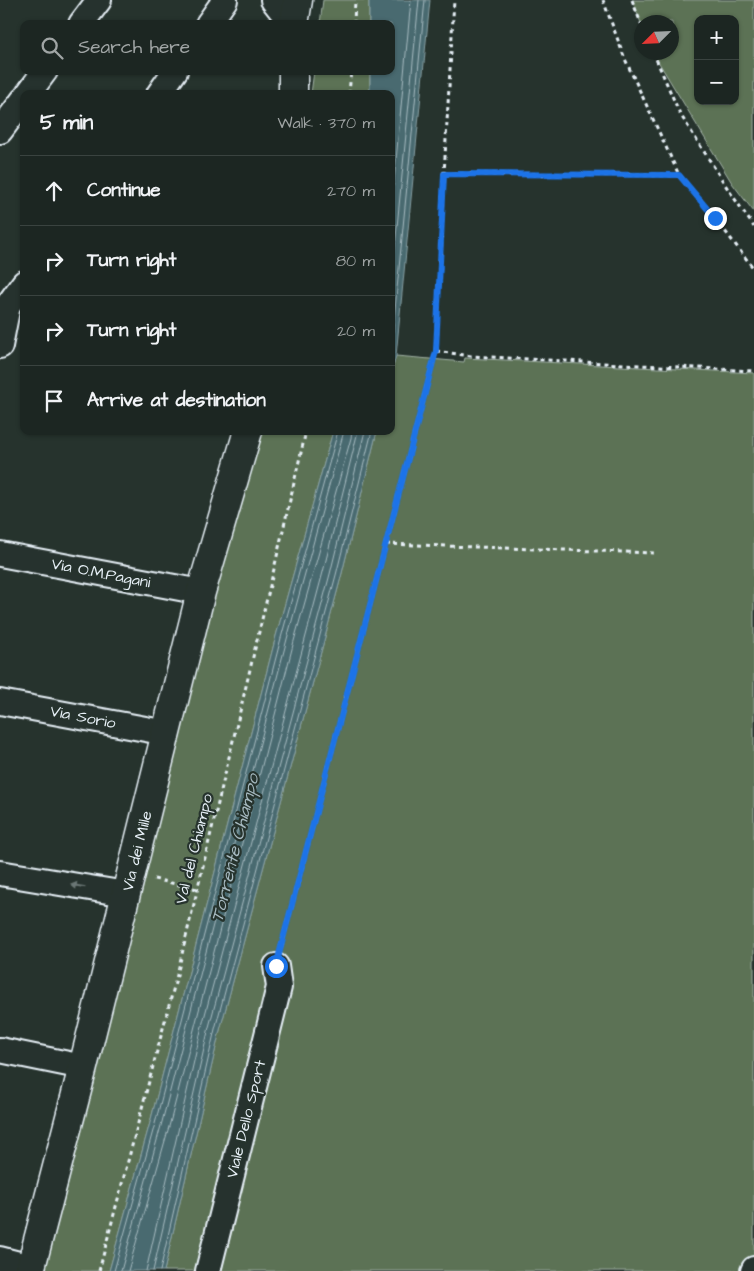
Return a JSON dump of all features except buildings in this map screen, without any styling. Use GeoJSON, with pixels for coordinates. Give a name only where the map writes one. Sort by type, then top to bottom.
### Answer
{"type":"FeatureCollection","features":[{"type":"Feature","properties":{"kind":"main road"},"geometry":{"type":"LineString","coordinates":[[294,20],[298,0]]}},
{"type":"Feature","properties":{"kind":"main road"},"geometry":{"type":"LineString","coordinates":[[294,75],[294,90]]}},
{"type":"Feature","properties":{"kind":"main road","name":"Via dei Mille"},"geometry":{"type":"LineString","coordinates":[[30,1269],[83,1067],[201,592],[247,435]]}},
{"type":"Feature","properties":{"kind":"street"},"geometry":{"type":"LineString","coordinates":[[84,20],[99,0]]}},
{"type":"Feature","properties":{"kind":"street"},"geometry":{"type":"LineString","coordinates":[[211,20],[225,0]]}},
{"type":"Feature","properties":{"kind":"street"},"geometry":{"type":"LineString","coordinates":[[273,0],[290,20]]}},
{"type":"Feature","properties":{"kind":"street"},"geometry":{"type":"LineString","coordinates":[[31,90],[42,75]]}},
{"type":"Feature","properties":{"kind":"street"},"geometry":{"type":"LineString","coordinates":[[161,90],[172,75]]}},
{"type":"Feature","properties":{"kind":"street"},"geometry":{"type":"LineString","coordinates":[[0,131],[20,105]]}},
{"type":"Feature","properties":{"kind":"street"},"geometry":{"type":"LineString","coordinates":[[0,346],[8,305],[20,288]]}},
{"type":"Feature","properties":{"kind":"street","name":"Via O.M.Pagani"},"geometry":{"type":"LineString","coordinates":[[0,554],[201,592]]}},
{"type":"Feature","properties":{"kind":"street","name":"Via Sorio"},"geometry":{"type":"LineString","coordinates":[[0,702],[167,733]]}},
{"type":"Feature","properties":{"kind":"street"},"geometry":{"type":"LineString","coordinates":[[0,873],[126,894]]}},
{"type":"Feature","properties":{"kind":"street","name":"Viale Dello Sport"},"geometry":{"type":"LineString","coordinates":[[208,1271],[279,987],[276,966]]}},
{"type":"Feature","properties":{"kind":"street"},"geometry":{"type":"LineString","coordinates":[[0,1050],[83,1067]]}},
{"type":"Feature","properties":{"kind":"street"},"geometry":{"type":"LineString","coordinates":[[0,1259],[30,1269]]}},
{"type":"Feature","properties":{"kind":"path"},"geometry":{"type":"LineString","coordinates":[[354,20],[355,0]]}},
{"type":"Feature","properties":{"kind":"path"},"geometry":{"type":"LineString","coordinates":[[276,966],[436,351],[454,0]]}},
{"type":"Feature","properties":{"kind":"path"},"geometry":{"type":"LineString","coordinates":[[603,0],[625,59],[679,175],[754,269]]}},
{"type":"Feature","properties":{"kind":"path"},"geometry":{"type":"LineString","coordinates":[[632,0],[638,15]]}},
{"type":"Feature","properties":{"kind":"path"},"geometry":{"type":"LineString","coordinates":[[656,60],[680,114],[754,228]]}},
{"type":"Feature","properties":{"kind":"path"},"geometry":{"type":"LineString","coordinates":[[349,90],[351,75]]}},
{"type":"Feature","properties":{"kind":"path"},"geometry":{"type":"LineString","coordinates":[[444,174],[679,175]]}},
{"type":"Feature","properties":{"kind":"path"},"geometry":{"type":"LineString","coordinates":[[436,351],[471,356],[754,372]]}},
{"type":"Feature","properties":{"kind":"path","name":"Val del Chiampo"},"geometry":{"type":"LineString","coordinates":[[99,1271],[176,979],[305,435]]}},
{"type":"Feature","properties":{"kind":"path"},"geometry":{"type":"LineString","coordinates":[[386,544],[655,553]]}},
{"type":"Feature","properties":{"kind":"path"},"geometry":{"type":"LineString","coordinates":[[156,879],[197,889]]}},
{"type":"Feature","properties":{"kind":"green space"},"geometry":{"type":"Polygon","coordinates":[[[323,0],[369,0],[369,20],[320,20],[323,0]]]}},
{"type":"Feature","properties":{"kind":"green space"},"geometry":{"type":"Polygon","coordinates":[[[632,0],[754,0],[754,212],[732,183],[657,60],[679,60],[679,15],[638,15],[632,0]]]}},
{"type":"Feature","properties":{"kind":"green space"},"geometry":{"type":"Polygon","coordinates":[[[313,75],[370,75],[370,90],[312,90],[313,75]]]}},
{"type":"Feature","properties":{"kind":"green space"},"geometry":{"type":"Polygon","coordinates":[[[396,356],[464,362],[465,358],[754,373],[754,1271],[164,1271],[220,1030],[341,577],[376,435],[395,435],[396,356]]]}},
{"type":"Feature","properties":{"kind":"green space"},"geometry":{"type":"Polygon","coordinates":[[[241,435],[332,435],[276,636],[151,1119],[109,1271],[30,1271],[241,435]]]}},
{"type":"Feature","properties":{"kind":"water"},"geometry":{"type":"Polygon","coordinates":[[[369,0],[430,0],[395,360],[395,90],[370,90],[370,75],[395,75],[395,20],[369,20],[369,0]]]}},
{"type":"Feature","properties":{"kind":"water","name":"Torrente Chiampo"},"geometry":{"type":"Polygon","coordinates":[[[332,435],[376,435],[341,577],[220,1030],[164,1271],[109,1271],[151,1119],[276,636],[332,435]]]}},
{"type":"Feature","properties":{"kind":"route"},"geometry":{"type":"LineString","coordinates":[[276,966],[436,351],[444,174],[679,175],[715,218]]}}]}
